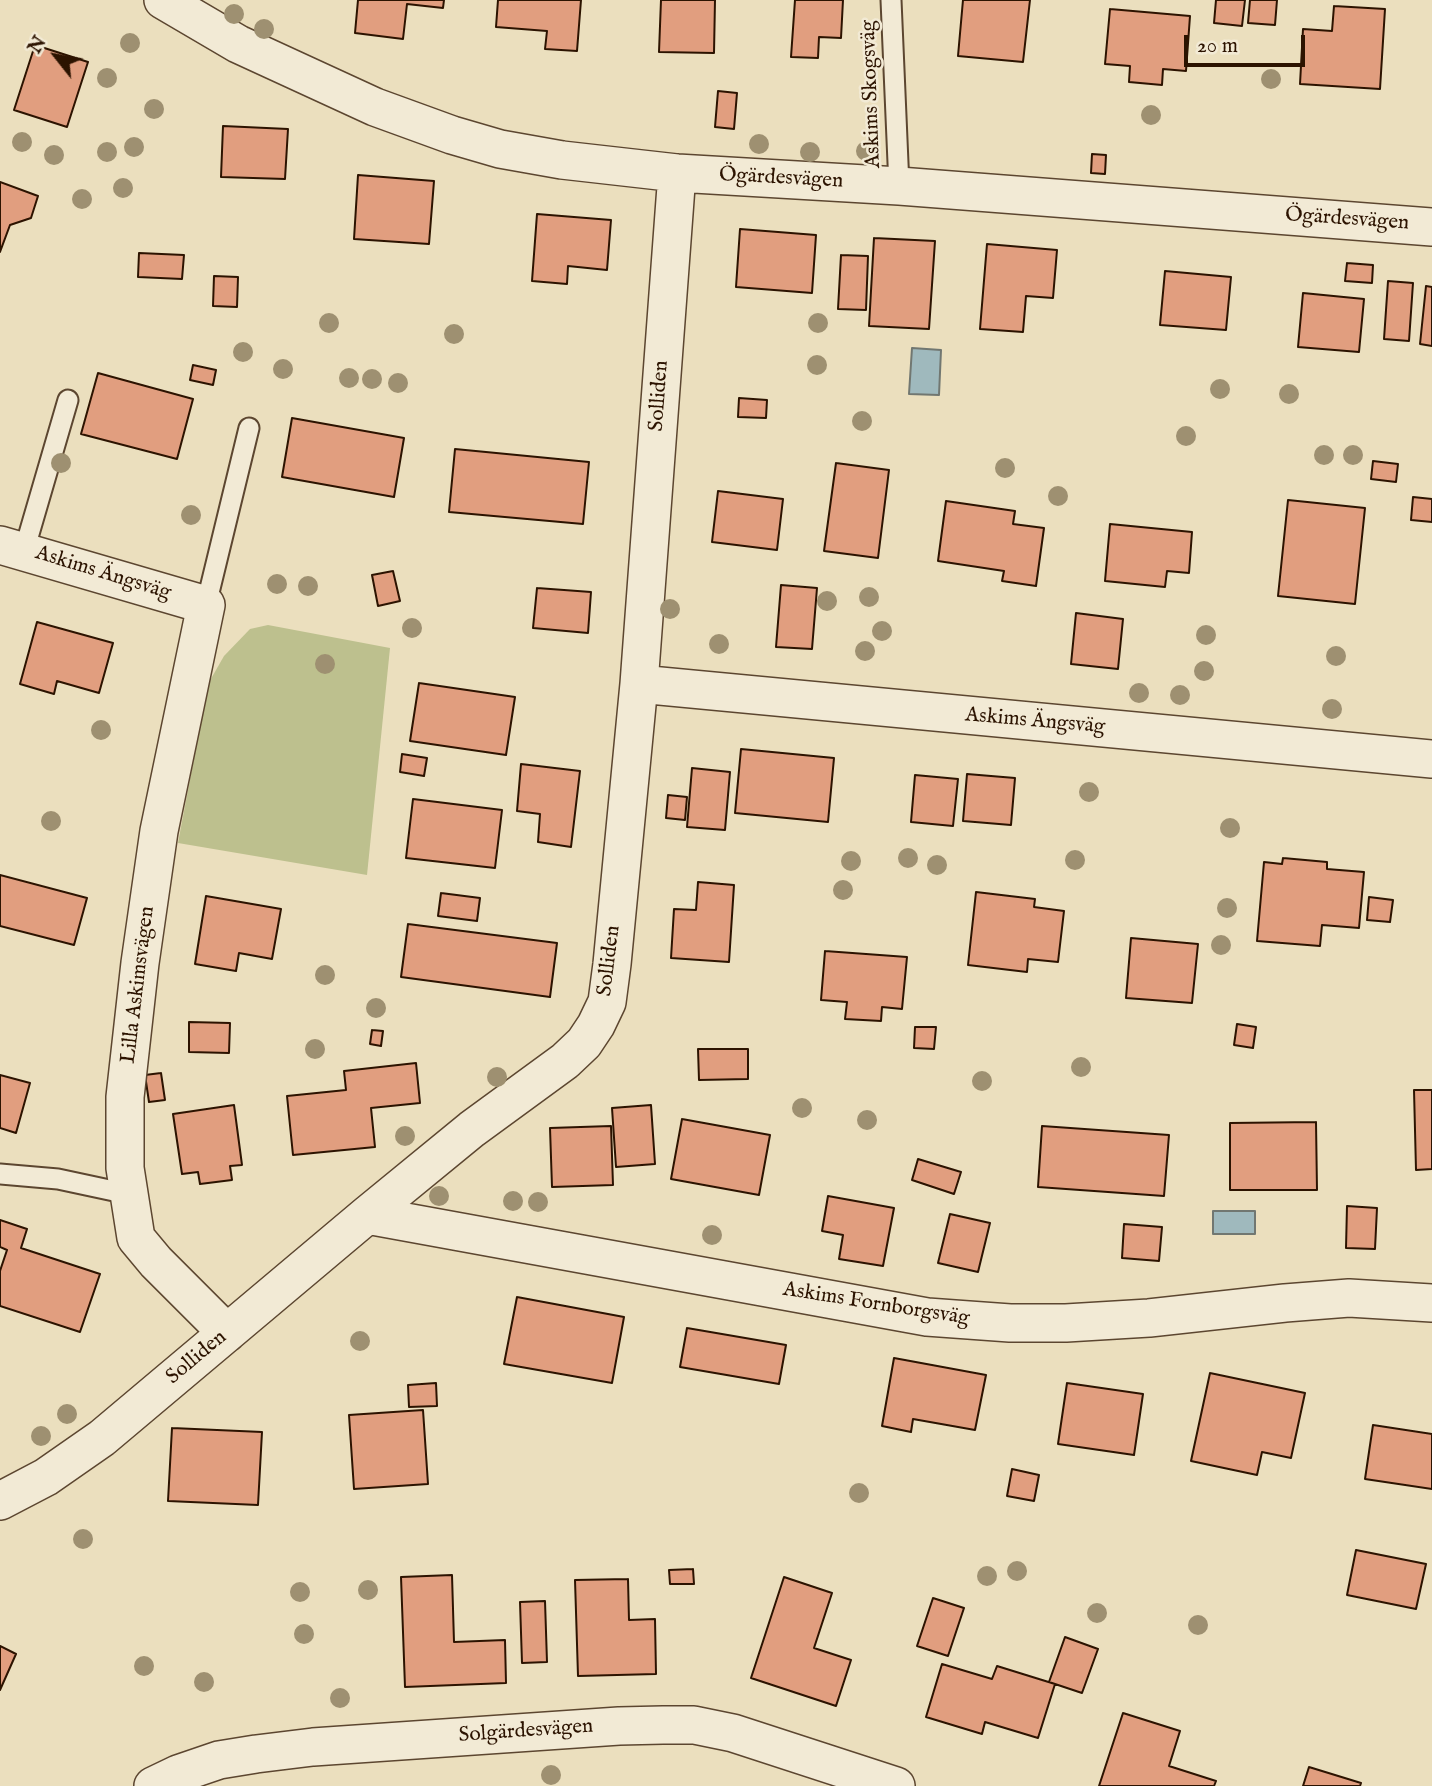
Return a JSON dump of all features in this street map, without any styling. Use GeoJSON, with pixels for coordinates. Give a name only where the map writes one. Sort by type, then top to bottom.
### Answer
{"type":"FeatureCollection","features":[{"type":"Feature","properties":{"kind":"street","name":"Ögärdesvägen"},"geometry":{"type":"LineString","coordinates":[[163,0],[238,44],[375,107],[452,135],[512,151],[562,160],[677,173],[899,186],[1432,227]]}},
{"type":"Feature","properties":{"kind":"street","name":"Solliden"},"geometry":{"type":"LineString","coordinates":[[0,1501],[46,1478],[102,1438],[472,1129],[565,1061],[584,1043],[596,1025],[607,1002],[639,684],[677,173]]}},
{"type":"Feature","properties":{"kind":"street","name":"Askims Ängsväg"},"geometry":{"type":"LineString","coordinates":[[12,548],[206,605]]}},
{"type":"Feature","properties":{"kind":"street","name":"Lilla Askimsvägen"},"geometry":{"type":"LineString","coordinates":[[206,605],[159,831],[140,963],[125,1097],[125,1168],[136,1238],[226,1333]]}},
{"type":"Feature","properties":{"kind":"street","name":"Askims Ängsväg"},"geometry":{"type":"LineString","coordinates":[[639,684],[1432,759]]}},
{"type":"Feature","properties":{"kind":"street","name":"Askims Fornborgsväg"},"geometry":{"type":"LineString","coordinates":[[367,1215],[927,1317],[1010,1323],[1066,1323],[1149,1318],[1349,1298],[1432,1303]]}},
{"type":"Feature","properties":{"kind":"street","name":"Solgärdesvägen"},"geometry":{"type":"LineString","coordinates":[[153,1786],[219,1760],[256,1754],[327,1746],[663,1725],[694,1725],[733,1733],[896,1786]]}},
{"type":"Feature","properties":{"kind":"lane","name":"Askims Skogsväg"},"geometry":{"type":"LineString","coordinates":[[891,0],[899,186]]}},
{"type":"Feature","properties":{"kind":"lane"},"geometry":{"type":"LineString","coordinates":[[12,548],[68,400]]}},
{"type":"Feature","properties":{"kind":"lane"},"geometry":{"type":"LineString","coordinates":[[206,605],[249,428]]}},
{"type":"Feature","properties":{"kind":"lane"},"geometry":{"type":"LineString","coordinates":[[0,1174],[58,1179],[128,1194]]}},
{"type":"Feature","properties":{"kind":"green space"},"geometry":{"type":"Polygon","coordinates":[[[268,625],[390,648],[367,875],[178,843],[208,684],[224,656],[250,629],[268,625]]]}},
{"type":"Feature","properties":{"kind":"water"},"geometry":{"type":"Polygon","coordinates":[[[912,348],[941,350],[939,395],[909,394],[912,348]]]}},
{"type":"Feature","properties":{"kind":"water"},"geometry":{"type":"Polygon","coordinates":[[[1213,1211],[1255,1211],[1255,1234],[1213,1234],[1213,1211]]]}},
{"type":"Feature","properties":{"kind":"building"},"geometry":{"type":"Polygon","coordinates":[[[358,0],[444,0],[443,8],[407,4],[403,39],[355,33],[358,0]]]}},
{"type":"Feature","properties":{"kind":"building"},"geometry":{"type":"Polygon","coordinates":[[[498,0],[581,0],[577,51],[545,49],[547,31],[496,27],[498,0]]]}},
{"type":"Feature","properties":{"kind":"building"},"geometry":{"type":"Polygon","coordinates":[[[661,0],[715,0],[714,53],[659,52],[661,0]]]}},
{"type":"Feature","properties":{"kind":"building"},"geometry":{"type":"Polygon","coordinates":[[[795,0],[843,0],[841,38],[819,37],[818,58],[791,57],[795,0]]]}},
{"type":"Feature","properties":{"kind":"building"},"geometry":{"type":"Polygon","coordinates":[[[963,0],[1030,0],[1023,62],[958,56],[963,0]]]}},
{"type":"Feature","properties":{"kind":"building"},"geometry":{"type":"Polygon","coordinates":[[[1216,0],[1245,0],[1242,26],[1214,23],[1216,0]]]}},
{"type":"Feature","properties":{"kind":"building"},"geometry":{"type":"Polygon","coordinates":[[[1250,0],[1277,0],[1275,25],[1248,23],[1250,0]]]}},
{"type":"Feature","properties":{"kind":"building"},"geometry":{"type":"Polygon","coordinates":[[[1334,6],[1385,9],[1380,89],[1300,84],[1303,29],[1332,31],[1334,6]]]}},
{"type":"Feature","properties":{"kind":"building"},"geometry":{"type":"Polygon","coordinates":[[[1110,9],[1190,16],[1186,71],[1163,69],[1162,85],[1129,82],[1130,66],[1105,64],[1110,9]]]}},
{"type":"Feature","properties":{"kind":"building"},"geometry":{"type":"Polygon","coordinates":[[[35,45],[88,62],[67,127],[14,110],[35,45]]]}},
{"type":"Feature","properties":{"kind":"building"},"geometry":{"type":"Polygon","coordinates":[[[718,91],[737,93],[734,129],[715,127],[718,91]]]}},
{"type":"Feature","properties":{"kind":"building"},"geometry":{"type":"Polygon","coordinates":[[[223,126],[288,129],[285,179],[221,177],[223,126]]]}},
{"type":"Feature","properties":{"kind":"building"},"geometry":{"type":"Polygon","coordinates":[[[1092,154],[1106,155],[1105,174],[1091,173],[1092,154]]]}},
{"type":"Feature","properties":{"kind":"building"},"geometry":{"type":"Polygon","coordinates":[[[358,175],[434,181],[429,244],[354,239],[358,175]]]}},
{"type":"Feature","properties":{"kind":"building"},"geometry":{"type":"Polygon","coordinates":[[[0,182],[38,196],[31,218],[10,225],[0,252],[0,182]]]}},
{"type":"Feature","properties":{"kind":"building"},"geometry":{"type":"Polygon","coordinates":[[[537,214],[611,220],[607,270],[568,266],[567,284],[532,281],[537,214]]]}},
{"type":"Feature","properties":{"kind":"building"},"geometry":{"type":"Polygon","coordinates":[[[740,229],[816,235],[812,293],[736,287],[740,229]]]}},
{"type":"Feature","properties":{"kind":"building"},"geometry":{"type":"Polygon","coordinates":[[[874,238],[935,241],[929,329],[869,326],[874,238]]]}},
{"type":"Feature","properties":{"kind":"building"},"geometry":{"type":"Polygon","coordinates":[[[987,244],[1057,250],[1053,298],[1026,296],[1023,332],[980,329],[987,244]]]}},
{"type":"Feature","properties":{"kind":"building"},"geometry":{"type":"Polygon","coordinates":[[[139,253],[184,255],[182,279],[138,277],[139,253]]]}},
{"type":"Feature","properties":{"kind":"building"},"geometry":{"type":"Polygon","coordinates":[[[841,255],[868,256],[866,310],[838,309],[841,255]]]}},
{"type":"Feature","properties":{"kind":"building"},"geometry":{"type":"Polygon","coordinates":[[[1347,263],[1373,265],[1372,283],[1345,281],[1347,263]]]}},
{"type":"Feature","properties":{"kind":"building"},"geometry":{"type":"Polygon","coordinates":[[[1165,271],[1231,277],[1226,330],[1160,325],[1165,271]]]}},
{"type":"Feature","properties":{"kind":"building"},"geometry":{"type":"Polygon","coordinates":[[[214,276],[238,277],[237,307],[213,306],[214,276]]]}},
{"type":"Feature","properties":{"kind":"building"},"geometry":{"type":"Polygon","coordinates":[[[1388,281],[1413,283],[1409,341],[1384,339],[1388,281]]]}},
{"type":"Feature","properties":{"kind":"building"},"geometry":{"type":"Polygon","coordinates":[[[1426,286],[1432,287],[1432,346],[1420,344],[1426,286]]]}},
{"type":"Feature","properties":{"kind":"building"},"geometry":{"type":"Polygon","coordinates":[[[1303,293],[1364,299],[1359,352],[1298,347],[1303,293]]]}},
{"type":"Feature","properties":{"kind":"building"},"geometry":{"type":"Polygon","coordinates":[[[193,365],[216,370],[213,385],[190,380],[193,365]]]}},
{"type":"Feature","properties":{"kind":"building"},"geometry":{"type":"Polygon","coordinates":[[[98,373],[193,399],[177,459],[81,434],[98,373]]]}},
{"type":"Feature","properties":{"kind":"building"},"geometry":{"type":"Polygon","coordinates":[[[739,398],[767,400],[766,418],[738,417],[739,398]]]}},
{"type":"Feature","properties":{"kind":"building"},"geometry":{"type":"Polygon","coordinates":[[[292,418],[404,438],[394,497],[282,477],[292,418]]]}},
{"type":"Feature","properties":{"kind":"building"},"geometry":{"type":"Polygon","coordinates":[[[455,449],[589,462],[583,524],[449,512],[455,449]]]}},
{"type":"Feature","properties":{"kind":"building"},"geometry":{"type":"Polygon","coordinates":[[[1373,461],[1398,464],[1396,482],[1371,479],[1373,461]]]}},
{"type":"Feature","properties":{"kind":"building"},"geometry":{"type":"Polygon","coordinates":[[[836,463],[889,470],[878,558],[824,551],[836,463]]]}},
{"type":"Feature","properties":{"kind":"building"},"geometry":{"type":"Polygon","coordinates":[[[718,491],[783,499],[777,550],[712,542],[718,491]]]}},
{"type":"Feature","properties":{"kind":"building"},"geometry":{"type":"Polygon","coordinates":[[[1413,497],[1432,499],[1432,522],[1411,520],[1413,497]]]}},
{"type":"Feature","properties":{"kind":"building"},"geometry":{"type":"Polygon","coordinates":[[[1288,500],[1365,508],[1355,604],[1278,596],[1288,500]]]}},
{"type":"Feature","properties":{"kind":"building"},"geometry":{"type":"Polygon","coordinates":[[[946,501],[1015,511],[1013,524],[1044,528],[1036,586],[1002,581],[1004,571],[938,561],[946,501]]]}},
{"type":"Feature","properties":{"kind":"building"},"geometry":{"type":"Polygon","coordinates":[[[1110,524],[1192,532],[1189,573],[1167,571],[1165,587],[1105,581],[1110,524]]]}},
{"type":"Feature","properties":{"kind":"building"},"geometry":{"type":"Polygon","coordinates":[[[393,571],[400,601],[378,606],[372,575],[393,571]]]}},
{"type":"Feature","properties":{"kind":"building"},"geometry":{"type":"Polygon","coordinates":[[[781,585],[817,588],[812,649],[776,647],[781,585]]]}},
{"type":"Feature","properties":{"kind":"building"},"geometry":{"type":"Polygon","coordinates":[[[537,588],[591,592],[588,633],[533,628],[537,588]]]}},
{"type":"Feature","properties":{"kind":"building"},"geometry":{"type":"Polygon","coordinates":[[[1076,613],[1123,619],[1118,669],[1071,664],[1076,613]]]}},
{"type":"Feature","properties":{"kind":"building"},"geometry":{"type":"Polygon","coordinates":[[[37,622],[113,643],[99,693],[57,681],[54,694],[20,684],[37,622]]]}},
{"type":"Feature","properties":{"kind":"building"},"geometry":{"type":"Polygon","coordinates":[[[419,683],[515,697],[506,755],[410,741],[419,683]]]}},
{"type":"Feature","properties":{"kind":"building"},"geometry":{"type":"Polygon","coordinates":[[[741,749],[834,758],[828,822],[735,813],[741,749]]]}},
{"type":"Feature","properties":{"kind":"building"},"geometry":{"type":"Polygon","coordinates":[[[402,754],[427,758],[424,776],[400,772],[402,754]]]}},
{"type":"Feature","properties":{"kind":"building"},"geometry":{"type":"Polygon","coordinates":[[[521,764],[580,771],[571,847],[538,842],[540,814],[517,811],[521,764]]]}},
{"type":"Feature","properties":{"kind":"building"},"geometry":{"type":"Polygon","coordinates":[[[692,768],[730,772],[725,830],[687,827],[692,768]]]}},
{"type":"Feature","properties":{"kind":"building"},"geometry":{"type":"Polygon","coordinates":[[[967,774],[1015,778],[1011,825],[963,821],[967,774]]]}},
{"type":"Feature","properties":{"kind":"building"},"geometry":{"type":"Polygon","coordinates":[[[915,775],[958,779],[953,826],[911,822],[915,775]]]}},
{"type":"Feature","properties":{"kind":"building"},"geometry":{"type":"Polygon","coordinates":[[[668,795],[687,797],[685,820],[666,818],[668,795]]]}},
{"type":"Feature","properties":{"kind":"building"},"geometry":{"type":"Polygon","coordinates":[[[413,799],[502,810],[495,868],[406,858],[413,799]]]}},
{"type":"Feature","properties":{"kind":"building"},"geometry":{"type":"Polygon","coordinates":[[[1283,858],[1327,862],[1327,869],[1364,872],[1359,928],[1322,925],[1320,946],[1257,941],[1264,862],[1282,864],[1283,858]]]}},
{"type":"Feature","properties":{"kind":"building"},"geometry":{"type":"Polygon","coordinates":[[[0,875],[87,898],[74,945],[0,926],[0,875]]]}},
{"type":"Feature","properties":{"kind":"building"},"geometry":{"type":"Polygon","coordinates":[[[698,882],[734,885],[729,962],[671,958],[674,909],[696,910],[698,882]]]}},
{"type":"Feature","properties":{"kind":"building"},"geometry":{"type":"Polygon","coordinates":[[[976,892],[1035,899],[1034,907],[1064,911],[1058,962],[1028,959],[1027,972],[968,965],[976,892]]]}},
{"type":"Feature","properties":{"kind":"building"},"geometry":{"type":"Polygon","coordinates":[[[441,893],[480,898],[477,921],[438,916],[441,893]]]}},
{"type":"Feature","properties":{"kind":"building"},"geometry":{"type":"Polygon","coordinates":[[[206,896],[281,909],[272,959],[239,953],[236,971],[195,964],[206,896]]]}},
{"type":"Feature","properties":{"kind":"building"},"geometry":{"type":"Polygon","coordinates":[[[1369,897],[1393,900],[1390,922],[1367,920],[1369,897]]]}},
{"type":"Feature","properties":{"kind":"building"},"geometry":{"type":"Polygon","coordinates":[[[408,924],[557,943],[550,997],[401,977],[408,924]]]}},
{"type":"Feature","properties":{"kind":"building"},"geometry":{"type":"Polygon","coordinates":[[[1131,938],[1198,944],[1192,1003],[1126,998],[1131,938]]]}},
{"type":"Feature","properties":{"kind":"building"},"geometry":{"type":"Polygon","coordinates":[[[825,951],[907,957],[902,1009],[882,1007],[881,1021],[845,1019],[847,1002],[821,1000],[825,951]]]}},
{"type":"Feature","properties":{"kind":"building"},"geometry":{"type":"Polygon","coordinates":[[[189,1022],[230,1023],[229,1053],[189,1052],[189,1022]]]}},
{"type":"Feature","properties":{"kind":"building"},"geometry":{"type":"Polygon","coordinates":[[[1237,1024],[1256,1027],[1253,1048],[1234,1045],[1237,1024]]]}},
{"type":"Feature","properties":{"kind":"building"},"geometry":{"type":"Polygon","coordinates":[[[915,1027],[936,1027],[934,1049],[914,1048],[915,1027]]]}},
{"type":"Feature","properties":{"kind":"building"},"geometry":{"type":"Polygon","coordinates":[[[372,1030],[383,1031],[381,1046],[370,1044],[372,1030]]]}},
{"type":"Feature","properties":{"kind":"building"},"geometry":{"type":"Polygon","coordinates":[[[698,1049],[748,1049],[748,1079],[699,1080],[698,1049]]]}},
{"type":"Feature","properties":{"kind":"building"},"geometry":{"type":"Polygon","coordinates":[[[416,1063],[420,1103],[371,1108],[375,1147],[293,1155],[287,1096],[346,1090],[344,1071],[416,1063]]]}},
{"type":"Feature","properties":{"kind":"building"},"geometry":{"type":"Polygon","coordinates":[[[161,1073],[165,1100],[149,1102],[145,1075],[161,1073]]]}},
{"type":"Feature","properties":{"kind":"building"},"geometry":{"type":"Polygon","coordinates":[[[0,1075],[30,1083],[16,1133],[0,1128],[0,1075]]]}},
{"type":"Feature","properties":{"kind":"building"},"geometry":{"type":"Polygon","coordinates":[[[1414,1090],[1432,1090],[1432,1169],[1416,1170],[1414,1090]]]}},
{"type":"Feature","properties":{"kind":"building"},"geometry":{"type":"Polygon","coordinates":[[[234,1105],[242,1165],[230,1166],[232,1180],[200,1184],[198,1172],[182,1174],[173,1114],[234,1105]]]}},
{"type":"Feature","properties":{"kind":"building"},"geometry":{"type":"Polygon","coordinates":[[[651,1105],[655,1164],[616,1167],[612,1108],[651,1105]]]}},
{"type":"Feature","properties":{"kind":"building"},"geometry":{"type":"Polygon","coordinates":[[[682,1119],[770,1135],[759,1195],[671,1179],[682,1119]]]}},
{"type":"Feature","properties":{"kind":"building"},"geometry":{"type":"Polygon","coordinates":[[[1316,1122],[1317,1190],[1230,1190],[1230,1123],[1316,1122]]]}},
{"type":"Feature","properties":{"kind":"building"},"geometry":{"type":"Polygon","coordinates":[[[611,1126],[613,1185],[552,1187],[550,1128],[611,1126]]]}},
{"type":"Feature","properties":{"kind":"building"},"geometry":{"type":"Polygon","coordinates":[[[1042,1126],[1169,1135],[1164,1196],[1038,1187],[1042,1126]]]}},
{"type":"Feature","properties":{"kind":"building"},"geometry":{"type":"Polygon","coordinates":[[[918,1159],[961,1172],[954,1194],[912,1180],[918,1159]]]}},
{"type":"Feature","properties":{"kind":"building"},"geometry":{"type":"Polygon","coordinates":[[[828,1196],[894,1208],[883,1266],[839,1259],[843,1235],[822,1231],[828,1196]]]}},
{"type":"Feature","properties":{"kind":"building"},"geometry":{"type":"Polygon","coordinates":[[[1347,1206],[1377,1208],[1375,1249],[1346,1248],[1347,1206]]]}},
{"type":"Feature","properties":{"kind":"building"},"geometry":{"type":"Polygon","coordinates":[[[950,1214],[990,1223],[978,1272],[938,1263],[950,1214]]]}},
{"type":"Feature","properties":{"kind":"building"},"geometry":{"type":"Polygon","coordinates":[[[0,1220],[27,1229],[21,1248],[100,1274],[80,1332],[0,1306],[0,1271],[7,1250],[0,1247],[0,1220]]]}},
{"type":"Feature","properties":{"kind":"building"},"geometry":{"type":"Polygon","coordinates":[[[1124,1224],[1162,1227],[1159,1261],[1122,1258],[1124,1224]]]}},
{"type":"Feature","properties":{"kind":"building"},"geometry":{"type":"Polygon","coordinates":[[[517,1297],[624,1317],[612,1383],[504,1364],[517,1297]]]}},
{"type":"Feature","properties":{"kind":"building"},"geometry":{"type":"Polygon","coordinates":[[[687,1328],[786,1345],[779,1384],[680,1367],[687,1328]]]}},
{"type":"Feature","properties":{"kind":"building"},"geometry":{"type":"Polygon","coordinates":[[[894,1358],[986,1375],[975,1430],[913,1419],[911,1432],[882,1426],[894,1358]]]}},
{"type":"Feature","properties":{"kind":"building"},"geometry":{"type":"Polygon","coordinates":[[[1210,1373],[1305,1393],[1291,1458],[1262,1452],[1257,1475],[1191,1461],[1210,1373]]]}},
{"type":"Feature","properties":{"kind":"building"},"geometry":{"type":"Polygon","coordinates":[[[436,1383],[437,1406],[409,1407],[408,1385],[436,1383]]]}},
{"type":"Feature","properties":{"kind":"building"},"geometry":{"type":"Polygon","coordinates":[[[1067,1383],[1143,1394],[1134,1455],[1058,1444],[1067,1383]]]}},
{"type":"Feature","properties":{"kind":"building"},"geometry":{"type":"Polygon","coordinates":[[[423,1410],[428,1484],[354,1489],[349,1415],[423,1410]]]}},
{"type":"Feature","properties":{"kind":"building"},"geometry":{"type":"Polygon","coordinates":[[[1373,1425],[1432,1434],[1432,1489],[1365,1479],[1373,1425]]]}},
{"type":"Feature","properties":{"kind":"building"},"geometry":{"type":"Polygon","coordinates":[[[172,1428],[262,1432],[258,1505],[168,1501],[172,1428]]]}},
{"type":"Feature","properties":{"kind":"building"},"geometry":{"type":"Polygon","coordinates":[[[1012,1469],[1039,1475],[1034,1501],[1007,1496],[1012,1469]]]}},
{"type":"Feature","properties":{"kind":"building"},"geometry":{"type":"Polygon","coordinates":[[[1356,1550],[1426,1564],[1416,1609],[1347,1595],[1356,1550]]]}},
{"type":"Feature","properties":{"kind":"building"},"geometry":{"type":"Polygon","coordinates":[[[693,1569],[694,1584],[670,1584],[669,1570],[693,1569]]]}},
{"type":"Feature","properties":{"kind":"building"},"geometry":{"type":"Polygon","coordinates":[[[452,1575],[454,1642],[505,1640],[506,1683],[405,1687],[401,1577],[452,1575]]]}},
{"type":"Feature","properties":{"kind":"building"},"geometry":{"type":"Polygon","coordinates":[[[784,1577],[832,1593],[814,1648],[851,1660],[836,1706],[751,1678],[784,1577]]]}},
{"type":"Feature","properties":{"kind":"building"},"geometry":{"type":"Polygon","coordinates":[[[628,1579],[629,1620],[655,1619],[656,1674],[578,1676],[575,1580],[628,1579]]]}},
{"type":"Feature","properties":{"kind":"building"},"geometry":{"type":"Polygon","coordinates":[[[933,1598],[964,1608],[948,1656],[917,1646],[933,1598]]]}},
{"type":"Feature","properties":{"kind":"building"},"geometry":{"type":"Polygon","coordinates":[[[545,1601],[547,1662],[522,1663],[520,1602],[545,1601]]]}},
{"type":"Feature","properties":{"kind":"building"},"geometry":{"type":"Polygon","coordinates":[[[1065,1637],[1098,1649],[1082,1693],[1049,1682],[1065,1637]]]}},
{"type":"Feature","properties":{"kind":"building"},"geometry":{"type":"Polygon","coordinates":[[[0,1646],[16,1654],[0,1690],[0,1646]]]}},
{"type":"Feature","properties":{"kind":"building"},"geometry":{"type":"Polygon","coordinates":[[[942,1664],[992,1679],[997,1666],[1055,1684],[1038,1738],[985,1722],[982,1734],[926,1717],[942,1664]]]}},
{"type":"Feature","properties":{"kind":"building"},"geometry":{"type":"Polygon","coordinates":[[[1123,1713],[1180,1731],[1169,1766],[1216,1781],[1214,1786],[1099,1786],[1123,1713]]]}},
{"type":"Feature","properties":{"kind":"building"},"geometry":{"type":"Polygon","coordinates":[[[1309,1767],[1361,1783],[1360,1786],[1303,1786],[1309,1767]]]}}]}
